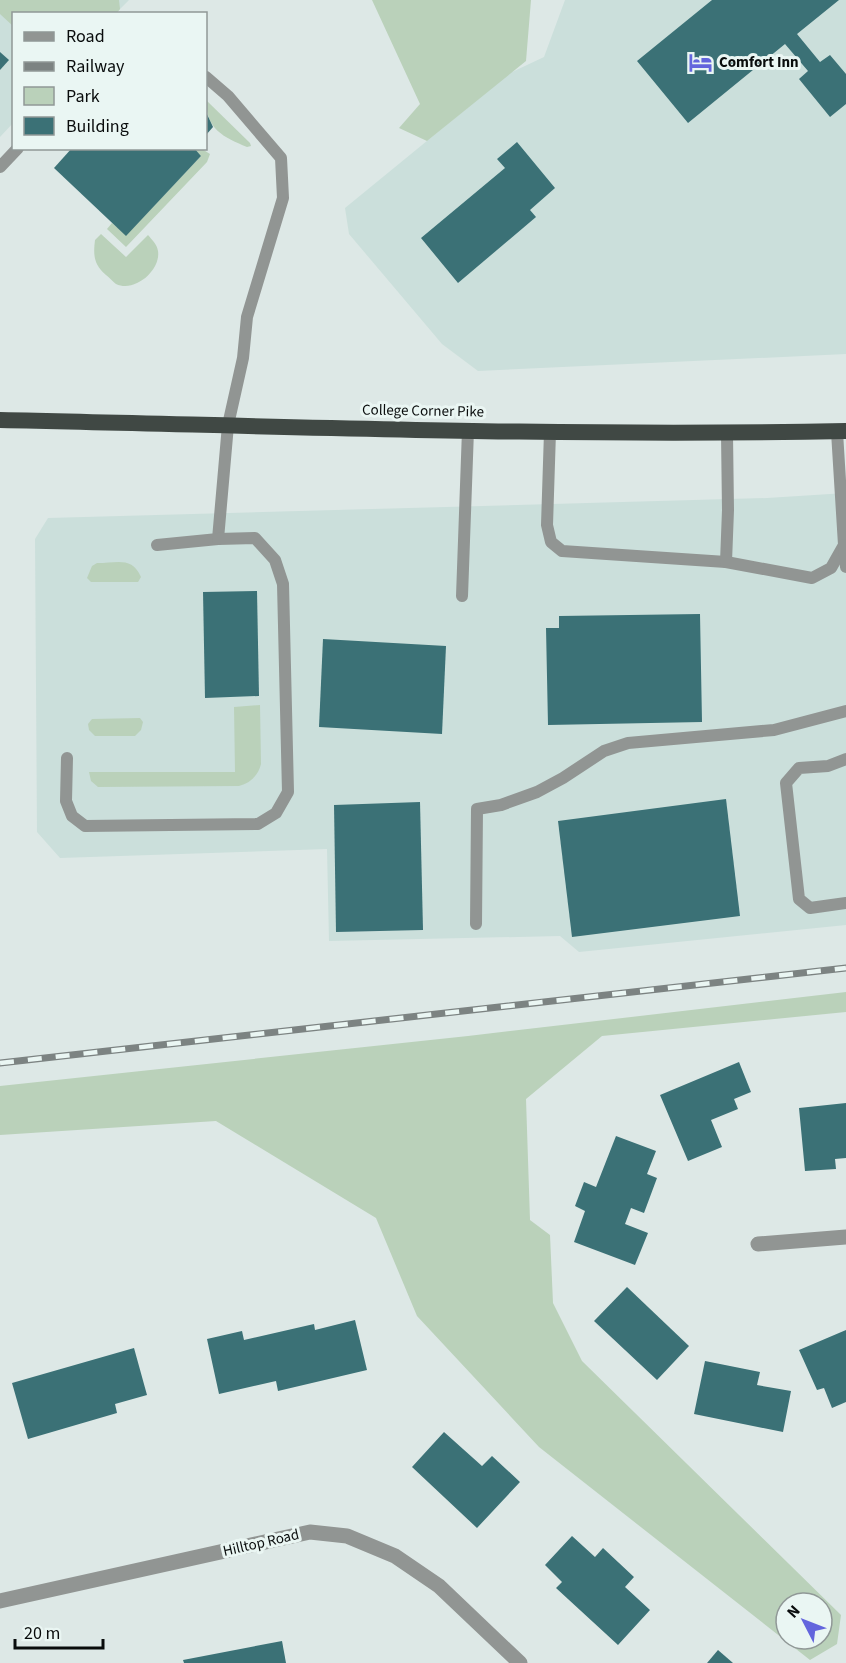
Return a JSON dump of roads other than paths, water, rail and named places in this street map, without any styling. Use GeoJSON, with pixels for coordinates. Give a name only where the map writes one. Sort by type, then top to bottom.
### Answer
{"type":"FeatureCollection","features":[{"type":"Feature","properties":{"kind":"highway","name":"College Corner Pike"},"geometry":{"type":"LineString","coordinates":[[0,420],[550,432],[727,434],[842,432]]}},
{"type":"Feature","properties":{"kind":"street"},"geometry":{"type":"LineString","coordinates":[[758,1244],[846,1237]]}},
{"type":"Feature","properties":{"kind":"street","name":"Hilltop Road"},"geometry":{"type":"LineString","coordinates":[[0,1601],[310,1532],[347,1536],[395,1556],[439,1586],[520,1663]]}},
{"type":"Feature","properties":{"kind":"lane"},"geometry":{"type":"LineString","coordinates":[[207,78],[228,96],[281,158],[283,198],[247,316],[243,358],[228,425],[218,539]]}},
{"type":"Feature","properties":{"kind":"lane"},"geometry":{"type":"LineString","coordinates":[[0,167],[16,150]]}},
{"type":"Feature","properties":{"kind":"lane"},"geometry":{"type":"LineString","coordinates":[[462,596],[468,430]]}},
{"type":"Feature","properties":{"kind":"lane"},"geometry":{"type":"LineString","coordinates":[[550,432],[547,525],[551,542],[562,551],[726,562],[812,578],[831,568],[844,545]]}},
{"type":"Feature","properties":{"kind":"lane"},"geometry":{"type":"LineString","coordinates":[[842,432],[846,567]]}},
{"type":"Feature","properties":{"kind":"lane"},"geometry":{"type":"LineString","coordinates":[[726,562],[727,434]]}},
{"type":"Feature","properties":{"kind":"lane"},"geometry":{"type":"LineString","coordinates":[[67,758],[66,801],[72,816],[86,826],[258,824],[276,813],[288,792],[283,584],[275,560],[255,538],[157,545]]}},
{"type":"Feature","properties":{"kind":"lane"},"geometry":{"type":"LineString","coordinates":[[476,924],[477,808],[501,805],[537,792],[604,751],[628,743],[774,730],[846,711]]}},
{"type":"Feature","properties":{"kind":"lane"},"geometry":{"type":"LineString","coordinates":[[846,759],[828,766],[799,768],[786,783],[799,899],[810,908],[846,903]]}},
{"type":"Feature","properties":{"kind":"railway"},"geometry":{"type":"LineString","coordinates":[[0,1063],[846,968]]}},
{"type":"Feature","properties":{"kind":"place","name":"Comfort Inn"},"geometry":{"type":"Point","coordinates":[701,62]}}]}
